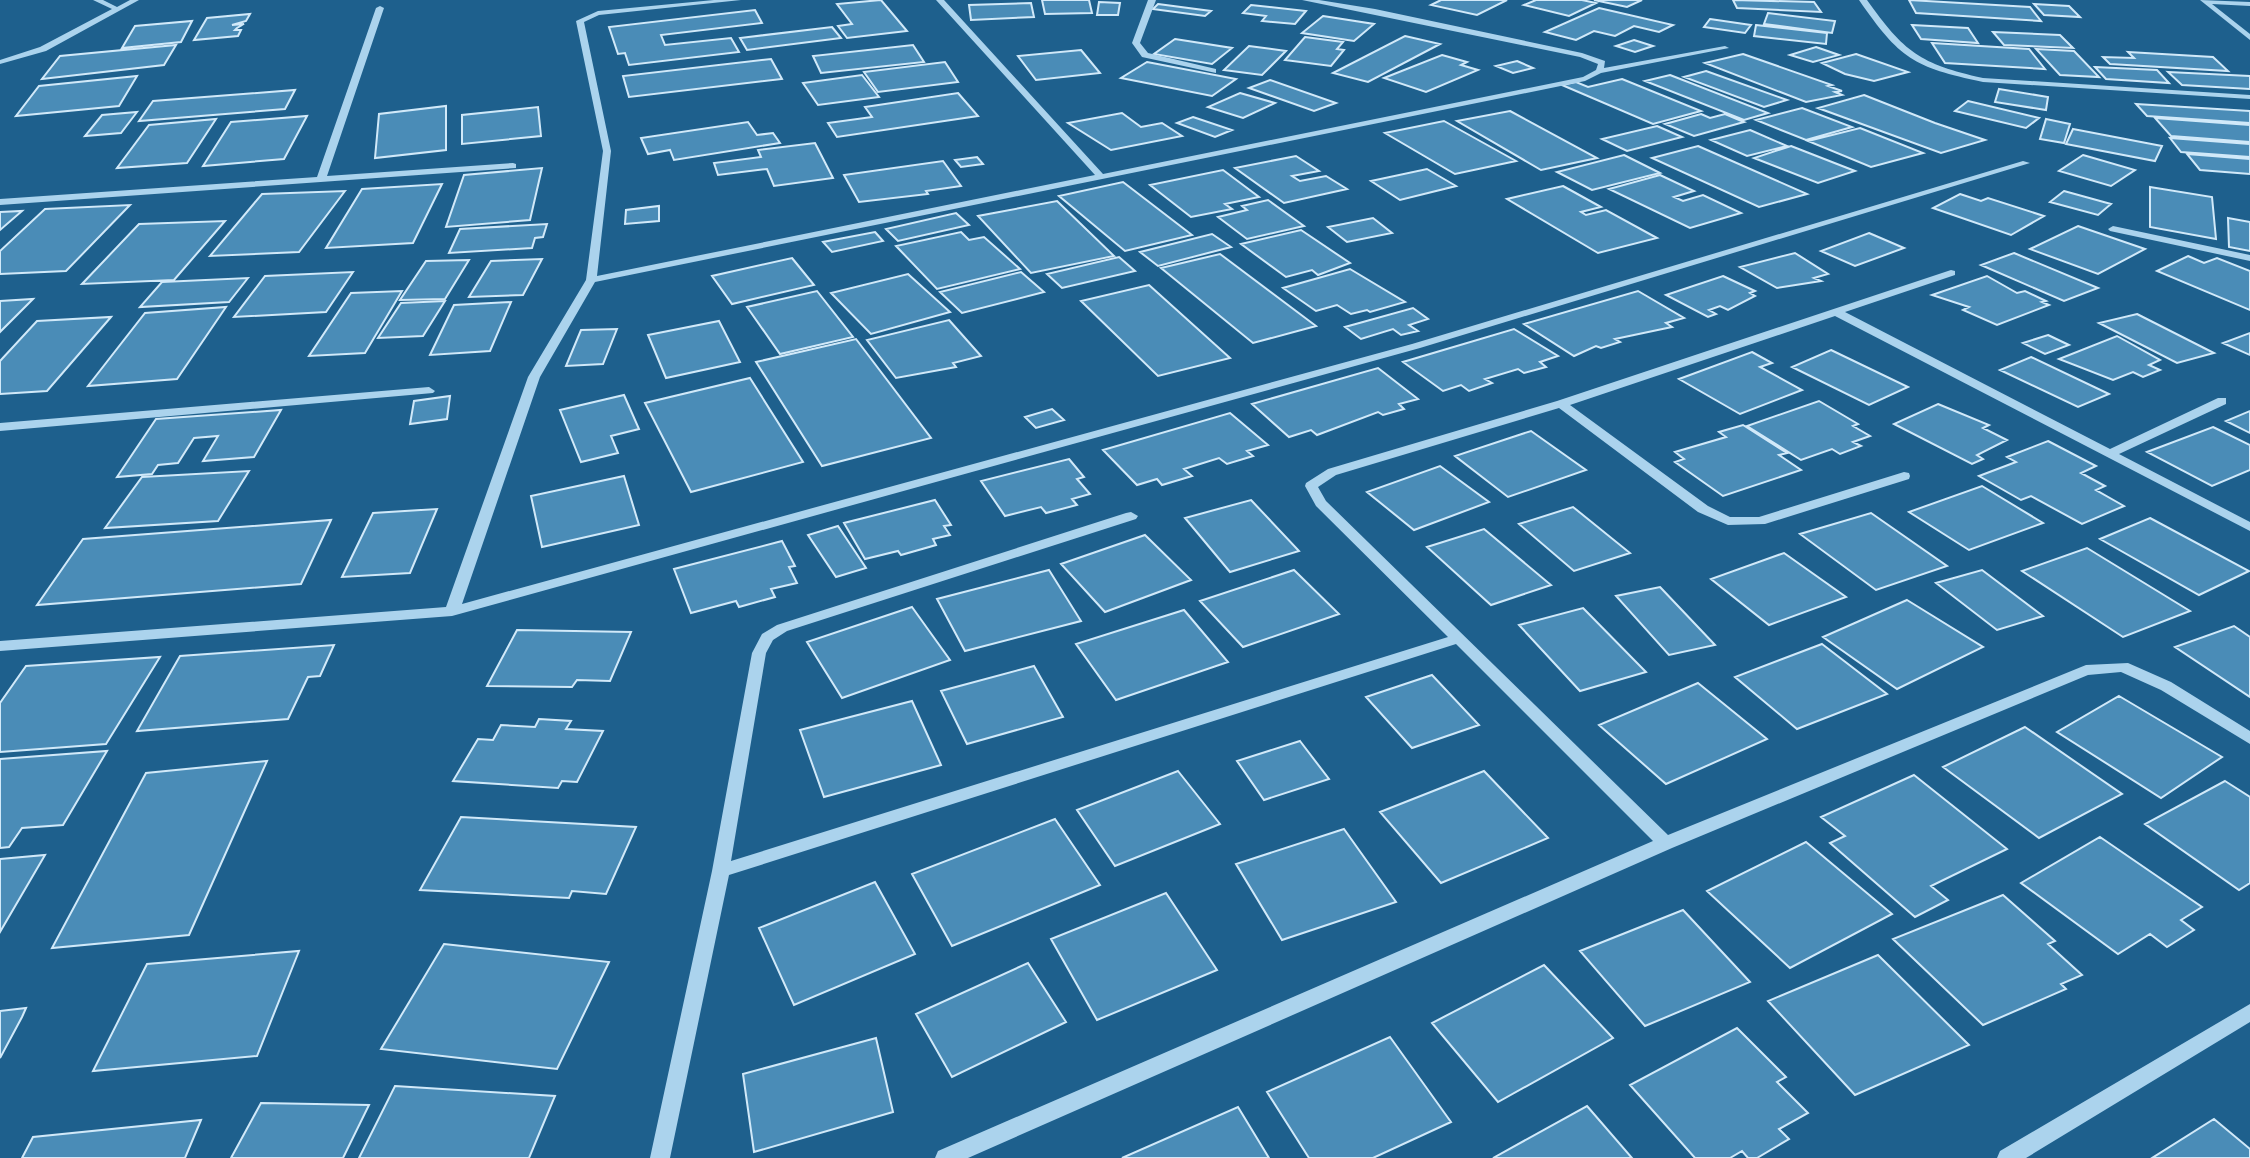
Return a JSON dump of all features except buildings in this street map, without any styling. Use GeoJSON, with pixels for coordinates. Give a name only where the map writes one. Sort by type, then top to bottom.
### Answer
{"type":"FeatureCollection","features":[{"type":"Feature","properties":{"kind":"street"},"geometry":{"type":"LineString","coordinates":[[97,0],[117,9]]}},
{"type":"Feature","properties":{"kind":"street"},"geometry":{"type":"LineString","coordinates":[[0,62],[43,49],[135,0]]}},
{"type":"Feature","properties":{"kind":"street"},"geometry":{"type":"LineString","coordinates":[[452,611],[534,377],[591,280],[607,151],[580,21],[598,13],[737,0]]}},
{"type":"Feature","properties":{"kind":"street"},"geometry":{"type":"LineString","coordinates":[[940,0],[1100,176]]}},
{"type":"Feature","properties":{"kind":"street"},"geometry":{"type":"LineString","coordinates":[[1152,0],[1136,43],[1139,49],[1145,55],[1213,71]]}},
{"type":"Feature","properties":{"kind":"street"},"geometry":{"type":"LineString","coordinates":[[1306,0],[1375,11],[1582,55],[1602,63],[1599,71]]}},
{"type":"Feature","properties":{"kind":"street"},"geometry":{"type":"LineString","coordinates":[[1863,0],[1894,45],[1912,60],[1945,72],[1983,80],[2250,97]]}},
{"type":"Feature","properties":{"kind":"street"},"geometry":{"type":"LineString","coordinates":[[2203,1],[2250,4]]}},
{"type":"Feature","properties":{"kind":"street"},"geometry":{"type":"LineString","coordinates":[[2203,1],[2250,38]]}},
{"type":"Feature","properties":{"kind":"street"},"geometry":{"type":"LineString","coordinates":[[321,180],[380,8]]}},
{"type":"Feature","properties":{"kind":"street"},"geometry":{"type":"LineString","coordinates":[[591,280],[1585,79],[1599,71],[1725,48]]}},
{"type":"Feature","properties":{"kind":"street"},"geometry":{"type":"LineString","coordinates":[[0,646],[452,611],[1416,346],[2026,163]]}},
{"type":"Feature","properties":{"kind":"street"},"geometry":{"type":"LineString","coordinates":[[0,202],[513,166]]}},
{"type":"Feature","properties":{"kind":"street"},"geometry":{"type":"LineString","coordinates":[[2113,229],[2250,258]]}},
{"type":"Feature","properties":{"kind":"street"},"geometry":{"type":"LineString","coordinates":[[1666,843],[1321,503],[1311,486],[1332,472],[1561,404],[1951,273]]}},
{"type":"Feature","properties":{"kind":"street"},"geometry":{"type":"LineString","coordinates":[[1838,313],[2250,527]]}},
{"type":"Feature","properties":{"kind":"street"},"geometry":{"type":"LineString","coordinates":[[0,427],[429,391]]}},
{"type":"Feature","properties":{"kind":"street"},"geometry":{"type":"LineString","coordinates":[[2110,454],[2222,401]]}},
{"type":"Feature","properties":{"kind":"street"},"geometry":{"type":"LineString","coordinates":[[1561,404],[1703,509],[1728,521],[1760,521],[1904,476]]}},
{"type":"Feature","properties":{"kind":"street"},"geometry":{"type":"LineString","coordinates":[[660,1158],[721,871],[759,653],[767,637],[782,628],[1131,516]]}},
{"type":"Feature","properties":{"kind":"street"},"geometry":{"type":"LineString","coordinates":[[721,871],[1460,638]]}},
{"type":"Feature","properties":{"kind":"street"},"geometry":{"type":"LineString","coordinates":[[945,1158],[1666,843],[2086,670],[2123,667],[2166,686],[2250,738]]}},
{"type":"Feature","properties":{"kind":"street"},"geometry":{"type":"LineString","coordinates":[[2007,1158],[2250,1012]]}}]}
